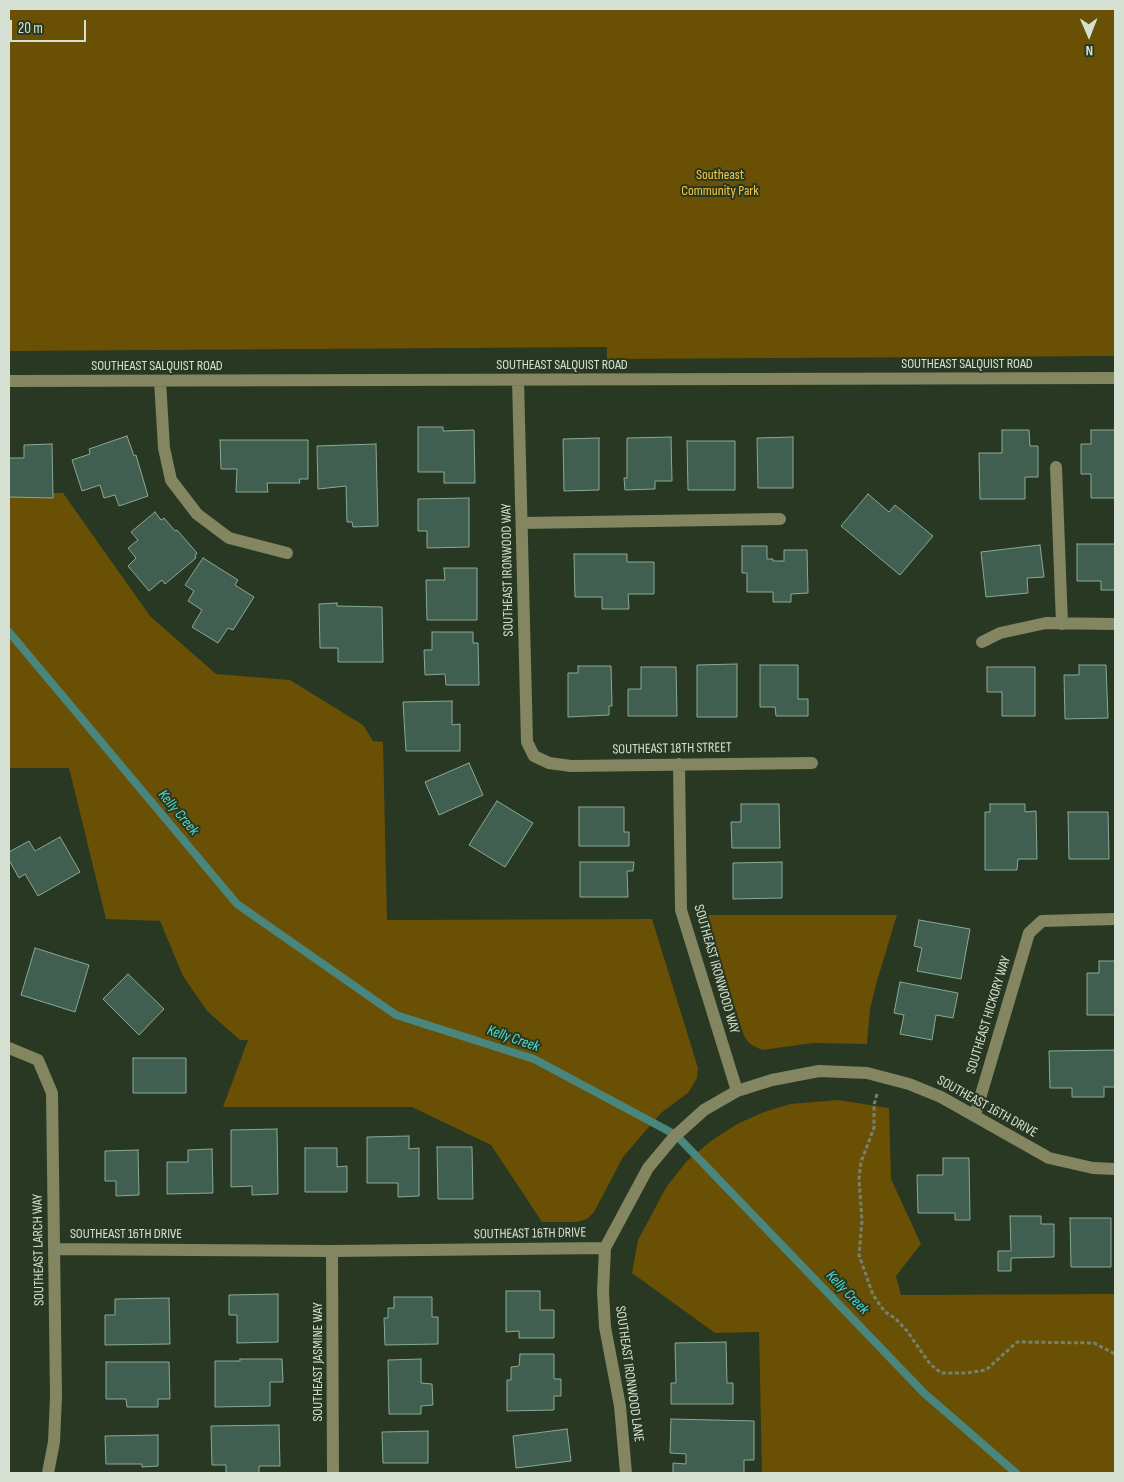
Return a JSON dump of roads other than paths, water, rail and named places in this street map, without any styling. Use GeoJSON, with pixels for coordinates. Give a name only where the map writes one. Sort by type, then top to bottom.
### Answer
{"type":"FeatureCollection","features":[{"type":"Feature","properties":{"kind":"street","name":"SOUTHEAST SALQUIST ROAD"},"geometry":{"type":"LineString","coordinates":[[9,381],[1115,378]]}},
{"type":"Feature","properties":{"kind":"street","name":"SOUTHEAST IRONWOOD WAY"},"geometry":{"type":"LineString","coordinates":[[518,380],[527,742],[534,756]]}},
{"type":"Feature","properties":{"kind":"street"},"geometry":{"type":"LineString","coordinates":[[160,381],[164,448],[171,480],[197,514],[229,538],[287,553]]}},
{"type":"Feature","properties":{"kind":"street"},"geometry":{"type":"LineString","coordinates":[[1056,467],[1062,624]]}},
{"type":"Feature","properties":{"kind":"street"},"geometry":{"type":"LineString","coordinates":[[522,523],[780,519]]}},
{"type":"Feature","properties":{"kind":"street"},"geometry":{"type":"LineString","coordinates":[[982,642],[1000,633],[1022,627],[1062,624],[1115,624]]}},
{"type":"Feature","properties":{"kind":"street","name":"SOUTHEAST 18TH STREET"},"geometry":{"type":"LineString","coordinates":[[534,756],[549,763],[571,766],[812,763]]}},
{"type":"Feature","properties":{"kind":"street","name":"SOUTHEAST IRONWOOD WAY"},"geometry":{"type":"LineString","coordinates":[[679,764],[681,910],[737,1091]]}},
{"type":"Feature","properties":{"kind":"street","name":"SOUTHEAST HICKORY WAY"},"geometry":{"type":"LineString","coordinates":[[975,1115],[1029,933],[1035,925],[1042,921],[1115,919]]}},
{"type":"Feature","properties":{"kind":"street","name":"SOUTHEAST LARCH WAY"},"geometry":{"type":"LineString","coordinates":[[9,1048],[38,1060],[52,1093],[56,1397],[54,1442],[48,1473]]}},
{"type":"Feature","properties":{"kind":"street","name":"SOUTHEAST 16TH DRIVE"},"geometry":{"type":"LineString","coordinates":[[54,1249],[332,1251],[605,1248],[648,1168],[672,1138],[704,1110],[737,1091],[772,1080],[819,1071],[867,1073],[909,1084],[941,1097],[1049,1158],[1093,1168],[1115,1169]]}},
{"type":"Feature","properties":{"kind":"street","name":"SOUTHEAST IRONWOOD LANE"},"geometry":{"type":"LineString","coordinates":[[605,1248],[603,1292],[606,1327],[620,1406],[626,1473]]}},
{"type":"Feature","properties":{"kind":"street","name":"SOUTHEAST JASMINE WAY"},"geometry":{"type":"LineString","coordinates":[[332,1251],[334,1473]]}},
{"type":"Feature","properties":{"kind":"waterway","name":"Kelly Creek"},"geometry":{"type":"LineString","coordinates":[[9,632],[237,904],[396,1015],[534,1059],[676,1135],[924,1393],[1016,1473]]}},
{"type":"Feature","properties":{"kind":"park label","name":"Southeast Community Park"},"geometry":{"type":"Point","coordinates":[720,184]}}]}
